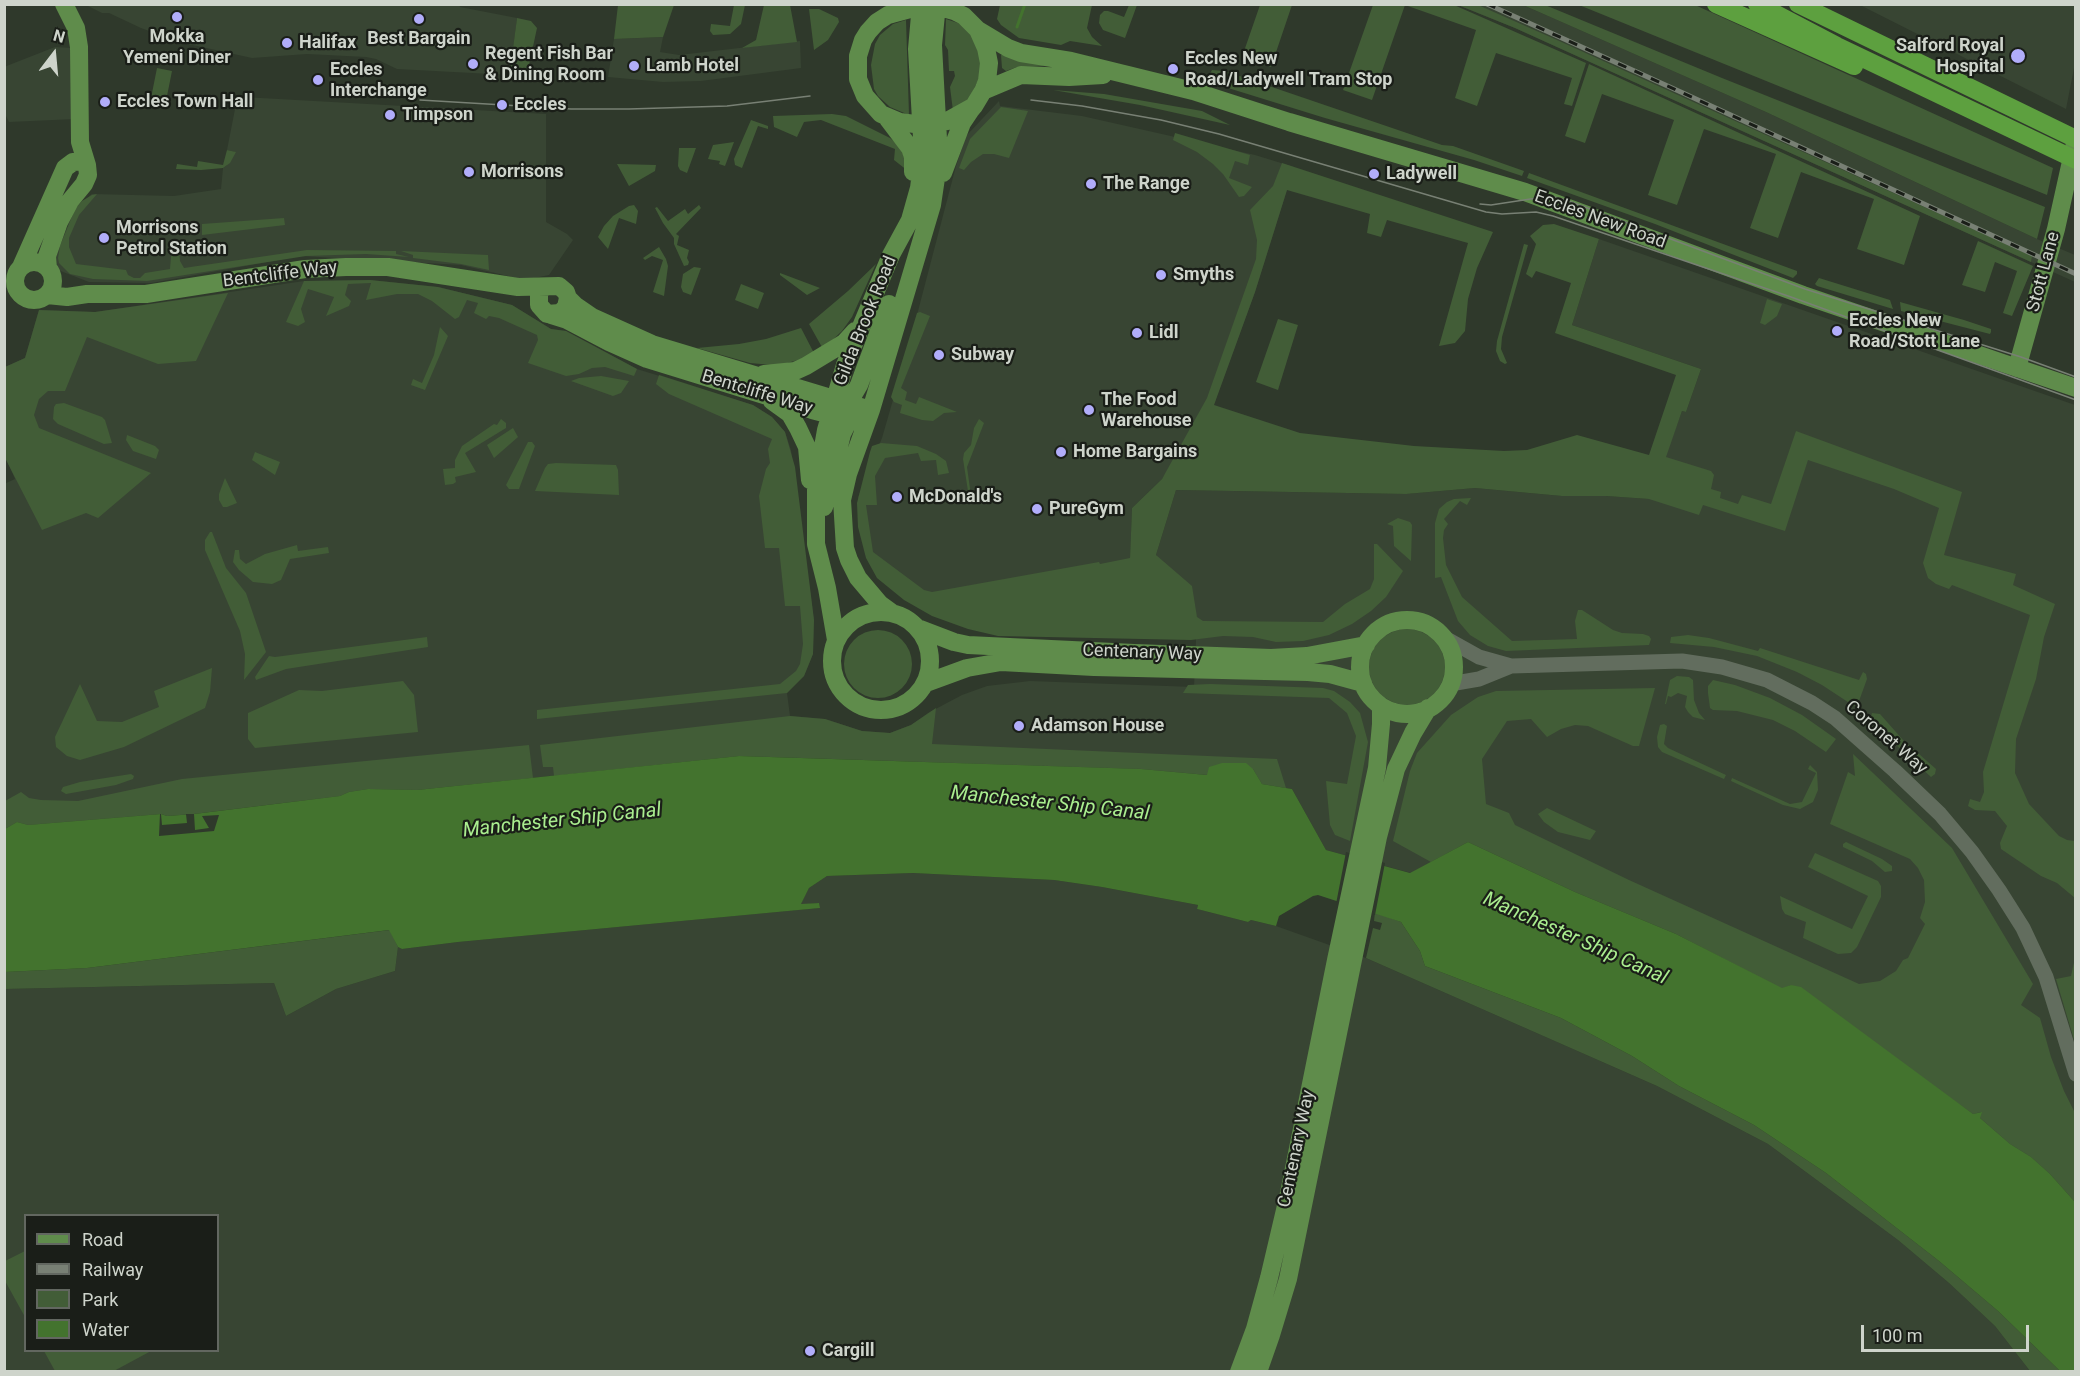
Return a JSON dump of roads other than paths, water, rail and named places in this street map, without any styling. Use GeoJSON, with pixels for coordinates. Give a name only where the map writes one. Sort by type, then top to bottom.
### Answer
{"type":"FeatureCollection","features":[{"type":"Feature","properties":{"kind":"highway"},"geometry":{"type":"LineString","coordinates":[[1716,4],[1833,57],[2014,131]]}},
{"type":"Feature","properties":{"kind":"highway"},"geometry":{"type":"LineString","coordinates":[[1756,4],[2076,160]]}},
{"type":"Feature","properties":{"kind":"highway"},"geometry":{"type":"LineString","coordinates":[[1798,4],[2076,139]]}},
{"type":"Feature","properties":{"kind":"highway"},"geometry":{"type":"LineString","coordinates":[[1825,4],[2032,118]]}},
{"type":"Feature","properties":{"kind":"main road"},"geometry":{"type":"LineString","coordinates":[[64,4],[76,28],[79,47],[80,142],[88,170],[86,180],[70,201],[59,222],[47,256],[53,286],[47,295],[33,300],[24,297],[11,285],[65,168],[73,162],[85,160]]}},
{"type":"Feature","properties":{"kind":"main road"},"geometry":{"type":"LineString","coordinates":[[891,4],[872,27],[858,56],[858,79],[865,96],[872,107],[888,119],[910,148],[914,167],[909,194],[891,255]]}},
{"type":"Feature","properties":{"kind":"main road"},"geometry":{"type":"LineString","coordinates":[[872,27],[896,12],[929,5],[954,11],[963,10],[978,30],[986,48],[989,63],[987,81],[955,113],[900,122],[888,119]]}},
{"type":"Feature","properties":{"kind":"main road","name":"Gilda Brook Road"},"geometry":{"type":"LineString","coordinates":[[844,412],[922,238],[932,205],[939,158],[955,113],[933,45],[929,5]]}},
{"type":"Feature","properties":{"kind":"main road","name":"Eccles New Road"},"geometry":{"type":"LineString","coordinates":[[978,30],[1021,53],[1071,61],[1193,91],[1525,192],[1803,295],[2076,388]]}},
{"type":"Feature","properties":{"kind":"main road","name":"Eccles New Road"},"geometry":{"type":"LineString","coordinates":[[955,113],[1021,75],[1069,77],[1117,74]]}},
{"type":"Feature","properties":{"kind":"main road"},"geometry":{"type":"LineString","coordinates":[[932,205],[957,134],[955,113]]}},
{"type":"Feature","properties":{"kind":"main road","name":"Gilda Brook Road"},"geometry":{"type":"LineString","coordinates":[[891,612],[880,604],[858,578],[845,548],[842,500],[848,474],[844,412],[845,365],[891,255],[910,220],[919,188],[923,156],[955,113]]}},
{"type":"Feature","properties":{"kind":"main road","name":"Stott Lane"},"geometry":{"type":"LineString","coordinates":[[2017,368],[2045,269],[2076,139]]}},
{"type":"Feature","properties":{"kind":"main road"},"geometry":{"type":"LineString","coordinates":[[816,544],[842,434],[844,412],[859,385],[901,275],[922,238]]}},
{"type":"Feature","properties":{"kind":"main road"},"geometry":{"type":"LineString","coordinates":[[21,267],[38,262],[50,271]]}},
{"type":"Feature","properties":{"kind":"main road","name":"Bentcliffe Way"},"geometry":{"type":"LineString","coordinates":[[47,295],[67,297],[87,294],[146,294],[291,271],[346,267],[408,269],[478,282],[518,287],[544,287]]}},
{"type":"Feature","properties":{"kind":"main road","name":"Bentcliffe Way"},"geometry":{"type":"LineString","coordinates":[[50,271],[60,282],[87,294]]}},
{"type":"Feature","properties":{"kind":"main road","name":"Bentcliffe Way"},"geometry":{"type":"LineString","coordinates":[[478,282],[567,320],[647,359],[746,381]]}},
{"type":"Feature","properties":{"kind":"main road"},"geometry":{"type":"LineString","coordinates":[[559,285],[566,291],[568,298],[563,310],[546,312],[538,297],[544,287],[559,285]]}},
{"type":"Feature","properties":{"kind":"main road","name":"Bentcliffe Way"},"geometry":{"type":"LineString","coordinates":[[568,298],[592,317],[652,344],[746,381],[844,412]]}},
{"type":"Feature","properties":{"kind":"main road"},"geometry":{"type":"LineString","coordinates":[[746,381],[795,371],[818,361],[844,343],[855,332],[866,312]]}},
{"type":"Feature","properties":{"kind":"main road"},"geometry":{"type":"LineString","coordinates":[[746,381],[790,414],[807,447],[810,462],[810,500],[816,544],[836,640]]}},
{"type":"Feature","properties":{"kind":"main road"},"geometry":{"type":"LineString","coordinates":[[874,611],[891,612],[907,618],[920,629],[931,655],[931,669],[919,694],[909,702],[897,708],[877,710],[858,705],[838,686],[833,673],[832,656],[836,640],[845,626],[859,616],[874,611]]}},
{"type":"Feature","properties":{"kind":"main road"},"geometry":{"type":"LineString","coordinates":[[1395,621],[1423,622],[1436,629],[1445,638],[1453,655],[1455,670],[1450,684],[1443,696],[1428,708],[1406,715],[1380,707],[1370,696],[1363,683],[1360,670],[1361,657],[1366,645],[1383,626],[1395,621]]}},
{"type":"Feature","properties":{"kind":"main road","name":"Centenary Way"},"geometry":{"type":"LineString","coordinates":[[920,629],[968,645],[1123,653],[1307,656],[1366,645]]}},
{"type":"Feature","properties":{"kind":"main road","name":"Centenary Way"},"geometry":{"type":"LineString","coordinates":[[926,683],[967,668],[1001,662],[1319,673],[1363,683]]}},
{"type":"Feature","properties":{"kind":"main road"},"geometry":{"type":"LineString","coordinates":[[1352,926],[1370,835],[1381,724],[1380,707]]}},
{"type":"Feature","properties":{"kind":"main road"},"geometry":{"type":"LineString","coordinates":[[1370,835],[1400,758],[1428,708]]}},
{"type":"Feature","properties":{"kind":"main road","name":"Centenary Way"},"geometry":{"type":"LineString","coordinates":[[1239,1371],[1266,1288],[1352,926]]}},
{"type":"Feature","properties":{"kind":"main road","name":"Centenary Way"},"geometry":{"type":"LineString","coordinates":[[1258,1371],[1288,1279],[1352,926]]}},
{"type":"Feature","properties":{"kind":"street"},"geometry":{"type":"LineString","coordinates":[[1445,638],[1479,657],[1511,666]]}},
{"type":"Feature","properties":{"kind":"street","name":"Coronet Way"},"geometry":{"type":"LineString","coordinates":[[1511,666],[1704,663],[1767,680],[1812,703],[1835,718],[1940,814],[1972,852],[1999,890],[2023,928],[2046,978],[2076,1074]]}},
{"type":"Feature","properties":{"kind":"street"},"geometry":{"type":"LineString","coordinates":[[1450,684],[1479,679],[1511,666]]}},
{"type":"Feature","properties":{"kind":"water","name":"Manchester Ship Canal"},"geometry":{"type":"Polygon","coordinates":[[[739,756],[1141,769],[1207,775],[1209,767],[1222,763],[1246,763],[1253,769],[1262,784],[1292,789],[1326,850],[1410,873],[1468,842],[1575,892],[1676,934],[1782,988],[1791,985],[1801,987],[1973,1114],[1982,1112],[1980,1118],[2010,1144],[2031,1157],[2075,1202],[2075,1371],[2060,1371],[1998,1311],[1939,1261],[1826,1173],[1754,1125],[1679,1086],[1632,1056],[1561,1018],[1425,966],[1420,951],[1401,922],[1318,895],[1279,916],[1276,926],[1251,920],[1248,922],[1197,909],[1198,905],[1054,880],[913,873],[827,876],[809,888],[801,904],[819,903],[820,908],[402,949],[398,947],[389,930],[87,968],[5,972],[5,829],[17,822],[28,825],[161,814],[167,816],[194,814],[340,796],[368,789],[417,790],[739,756]]]}},
{"type":"Feature","properties":{"kind":"waterway"},"geometry":{"type":"LineString","coordinates":[[1017,27],[1025,4]]}},
{"type":"Feature","properties":{"kind":"tram line"},"geometry":{"type":"LineString","coordinates":[[420,100],[571,109],[629,109],[727,106],[810,96]]}},
{"type":"Feature","properties":{"kind":"tram line"},"geometry":{"type":"LineString","coordinates":[[1031,100],[1082,106],[1161,120],[1219,134],[1486,212],[1502,214],[1536,212],[1553,216],[1791,297],[2076,400]]}},
{"type":"Feature","properties":{"kind":"tram line"},"geometry":{"type":"LineString","coordinates":[[1480,204],[1491,205],[1550,196],[1566,200],[1805,289],[2021,357],[2076,377]]}},
{"type":"Feature","properties":{"kind":"railway"},"geometry":{"type":"LineString","coordinates":[[1487,4],[2076,274]]}},
{"type":"Feature","properties":{"kind":"place","name":"Mokka Yemeni Diner"},"geometry":{"type":"Point","coordinates":[177,17]}},
{"type":"Feature","properties":{"kind":"place","name":"Best Bargain"},"geometry":{"type":"Point","coordinates":[419,19]}},
{"type":"Feature","properties":{"kind":"place","name":"Halifax"},"geometry":{"type":"Point","coordinates":[287,43]}},
{"type":"Feature","properties":{"kind":"place","name":"Salford Royal Hospital"},"geometry":{"type":"Point","coordinates":[2018,56]}},
{"type":"Feature","properties":{"kind":"place","name":"Regent Fish Bar & Dining Room"},"geometry":{"type":"Point","coordinates":[473,64]}},
{"type":"Feature","properties":{"kind":"place","name":"Lamb Hotel"},"geometry":{"type":"Point","coordinates":[634,66]}},
{"type":"Feature","properties":{"kind":"place","name":"Eccles New Road/Ladywell Tram Stop"},"geometry":{"type":"Point","coordinates":[1173,69]}},
{"type":"Feature","properties":{"kind":"place","name":"Eccles Interchange"},"geometry":{"type":"Point","coordinates":[318,80]}},
{"type":"Feature","properties":{"kind":"place","name":"Eccles Town Hall"},"geometry":{"type":"Point","coordinates":[105,102]}},
{"type":"Feature","properties":{"kind":"place","name":"Eccles"},"geometry":{"type":"Point","coordinates":[502,105]}},
{"type":"Feature","properties":{"kind":"place","name":"Timpson"},"geometry":{"type":"Point","coordinates":[390,115]}},
{"type":"Feature","properties":{"kind":"place","name":"Morrisons"},"geometry":{"type":"Point","coordinates":[469,172]}},
{"type":"Feature","properties":{"kind":"place","name":"Ladywell"},"geometry":{"type":"Point","coordinates":[1374,174]}},
{"type":"Feature","properties":{"kind":"place","name":"The Range"},"geometry":{"type":"Point","coordinates":[1091,184]}},
{"type":"Feature","properties":{"kind":"place","name":"Morrisons Petrol Station"},"geometry":{"type":"Point","coordinates":[104,238]}},
{"type":"Feature","properties":{"kind":"place","name":"Smyths"},"geometry":{"type":"Point","coordinates":[1161,275]}},
{"type":"Feature","properties":{"kind":"place","name":"Eccles New Road/Stott Lane"},"geometry":{"type":"Point","coordinates":[1837,331]}},
{"type":"Feature","properties":{"kind":"place","name":"Lidl"},"geometry":{"type":"Point","coordinates":[1137,333]}},
{"type":"Feature","properties":{"kind":"place","name":"Subway"},"geometry":{"type":"Point","coordinates":[939,355]}},
{"type":"Feature","properties":{"kind":"place","name":"The Food Warehouse"},"geometry":{"type":"Point","coordinates":[1089,410]}},
{"type":"Feature","properties":{"kind":"place","name":"Home Bargains"},"geometry":{"type":"Point","coordinates":[1061,452]}},
{"type":"Feature","properties":{"kind":"place","name":"McDonald's"},"geometry":{"type":"Point","coordinates":[897,497]}},
{"type":"Feature","properties":{"kind":"place","name":"PureGym"},"geometry":{"type":"Point","coordinates":[1037,509]}},
{"type":"Feature","properties":{"kind":"place","name":"Adamson House"},"geometry":{"type":"Point","coordinates":[1019,726]}},
{"type":"Feature","properties":{"kind":"place","name":"Cargill"},"geometry":{"type":"Point","coordinates":[810,1351]}}]}
